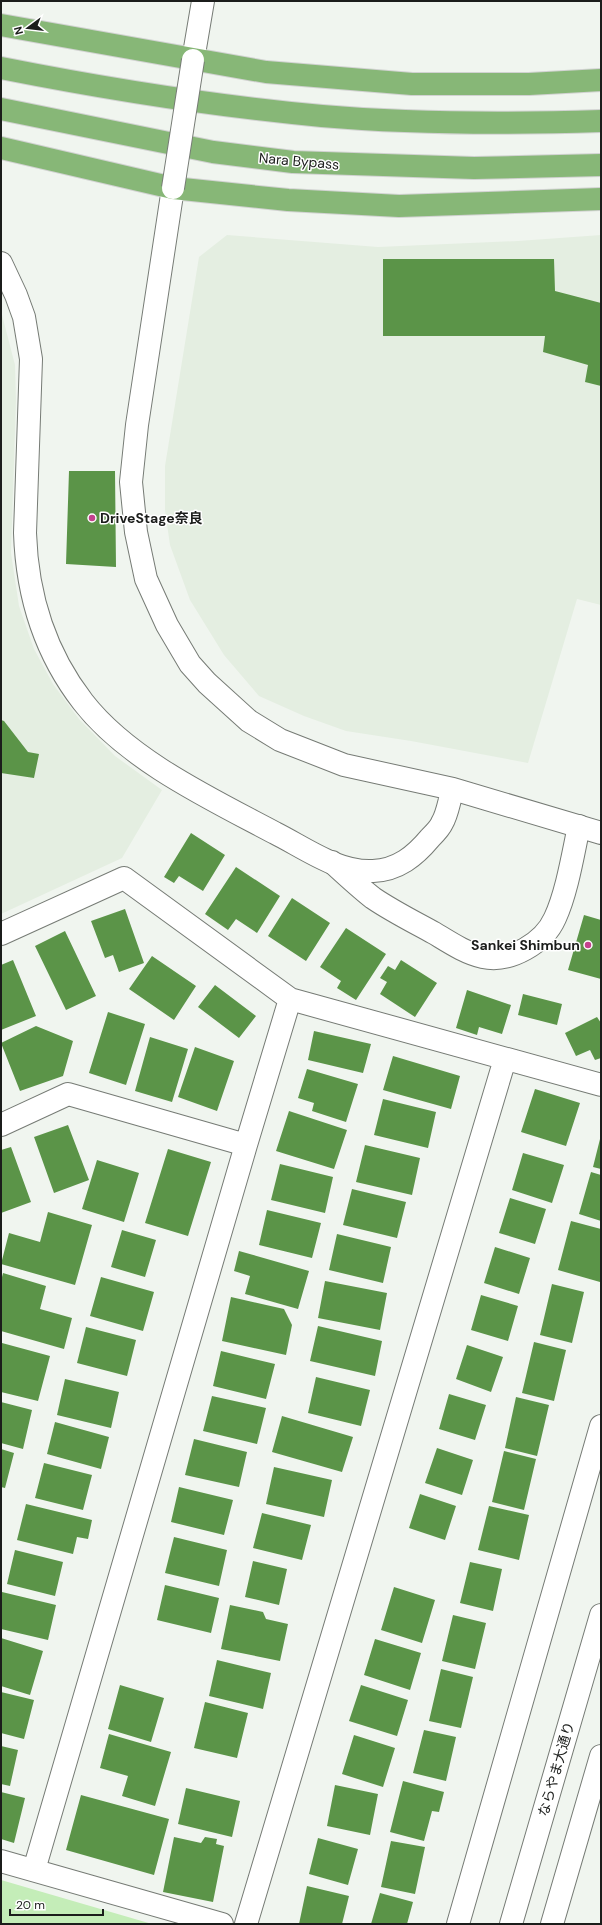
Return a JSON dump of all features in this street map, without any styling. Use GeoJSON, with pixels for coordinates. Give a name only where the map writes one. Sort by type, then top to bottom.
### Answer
{"type":"FeatureCollection","features":[{"type":"Feature","properties":{"kind":"highway"},"geometry":{"type":"LineString","coordinates":[[1,25],[266,72],[412,84],[529,84],[601,80]]}},
{"type":"Feature","properties":{"kind":"highway"},"geometry":{"type":"LineString","coordinates":[[1,68],[73,82],[213,103],[323,116],[416,122],[530,124],[601,121]]}},
{"type":"Feature","properties":{"kind":"highway","name":"Nara Bypass"},"geometry":{"type":"LineString","coordinates":[[1,109],[213,152],[293,162],[474,168],[601,165]]}},
{"type":"Feature","properties":{"kind":"highway"},"geometry":{"type":"LineString","coordinates":[[1,148],[173,188],[288,200],[383,206],[488,204],[601,199]]}},
{"type":"Feature","properties":{"kind":"street"},"geometry":{"type":"LineString","coordinates":[[203,1],[137,425],[131,482],[136,532],[146,579],[167,625],[190,664],[207,683],[249,721],[280,740],[344,765],[453,789],[601,833]]}},
{"type":"Feature","properties":{"kind":"street"},"geometry":{"type":"LineString","coordinates":[[1,263],[16,295],[24,317],[31,359],[25,533],[26,558],[30,587],[47,640],[64,674],[83,703],[117,738],[177,780],[332,862],[359,870],[374,871],[387,869],[408,861],[417,854],[442,824],[453,789]]}},
{"type":"Feature","properties":{"kind":"street"},"geometry":{"type":"LineString","coordinates":[[332,862],[374,898],[462,950],[483,957],[497,958],[512,954],[528,947],[543,936],[555,918],[571,866],[579,826]]}},
{"type":"Feature","properties":{"kind":"street"},"geometry":{"type":"LineString","coordinates":[[1,934],[124,878],[290,999],[601,1085]]}},
{"type":"Feature","properties":{"kind":"street"},"geometry":{"type":"LineString","coordinates":[[34,1870],[290,999]]}},
{"type":"Feature","properties":{"kind":"street"},"geometry":{"type":"LineString","coordinates":[[246,1924],[505,1059]]}},
{"type":"Feature","properties":{"kind":"street"},"geometry":{"type":"LineString","coordinates":[[1,1126],[68,1094],[246,1145]]}},
{"type":"Feature","properties":{"kind":"street"},"geometry":{"type":"LineString","coordinates":[[458,1924],[601,1426]]}},
{"type":"Feature","properties":{"kind":"street","name":"ならやま大通り"},"geometry":{"type":"LineString","coordinates":[[510,1924],[601,1615]]}},
{"type":"Feature","properties":{"kind":"street"},"geometry":{"type":"LineString","coordinates":[[552,1924],[601,1756]]}},
{"type":"Feature","properties":{"kind":"street"},"geometry":{"type":"LineString","coordinates":[[1,1861],[222,1924]]}},
{"type":"Feature","properties":{"kind":"shaded area"},"geometry":{"type":"Polygon","coordinates":[[[227,235],[378,247],[518,241],[601,235],[601,605],[577,599],[528,763],[411,741],[346,731],[304,716],[259,696],[224,655],[190,600],[170,545],[165,510],[165,466],[199,257],[227,235]]]}},
{"type":"Feature","properties":{"kind":"shaded area"},"geometry":{"type":"Polygon","coordinates":[[[1,311],[15,365],[16,401],[11,553],[19,606],[34,649],[53,684],[79,719],[115,756],[162,790],[122,858],[1,914],[1,311]]]}},
{"type":"Feature","properties":{"kind":"green space"},"geometry":{"type":"Polygon","coordinates":[[[1,1880],[152,1924],[1,1924],[1,1880]]]}},
{"type":"Feature","properties":{"kind":"building"},"geometry":{"type":"Polygon","coordinates":[[[383,259],[554,259],[555,291],[601,303],[601,386],[585,382],[588,365],[543,352],[545,336],[383,336],[383,259]]]}},
{"type":"Feature","properties":{"kind":"building","name":"DriveStage奈良"},"geometry":{"type":"Polygon","coordinates":[[[69,471],[115,471],[116,567],[66,564],[69,471]]]}},
{"type":"Feature","properties":{"kind":"building"},"geometry":{"type":"Polygon","coordinates":[[[1,720],[4,721],[28,752],[39,754],[34,778],[1,773],[1,720]]]}},
{"type":"Feature","properties":{"kind":"building"},"geometry":{"type":"Polygon","coordinates":[[[191,833],[225,855],[203,891],[179,876],[174,883],[164,877],[191,833]]]}},
{"type":"Feature","properties":{"kind":"building"},"geometry":{"type":"Polygon","coordinates":[[[236,867],[280,896],[257,933],[236,919],[228,930],[205,914],[236,867]]]}},
{"type":"Feature","properties":{"kind":"building"},"geometry":{"type":"Polygon","coordinates":[[[292,898],[330,923],[306,961],[268,936],[292,898]]]}},
{"type":"Feature","properties":{"kind":"building"},"geometry":{"type":"Polygon","coordinates":[[[125,909],[144,963],[119,972],[113,955],[105,958],[91,921],[125,909]]]}},
{"type":"Feature","properties":{"kind":"building","name":"Sankei Shimbun"},"geometry":{"type":"Polygon","coordinates":[[[584,915],[601,920],[601,979],[568,970],[584,915]]]}},
{"type":"Feature","properties":{"kind":"building"},"geometry":{"type":"Polygon","coordinates":[[[346,928],[386,954],[356,1000],[337,988],[341,981],[320,967],[346,928]]]}},
{"type":"Feature","properties":{"kind":"building"},"geometry":{"type":"Polygon","coordinates":[[[65,931],[96,996],[66,1010],[35,946],[65,931]]]}},
{"type":"Feature","properties":{"kind":"building"},"geometry":{"type":"Polygon","coordinates":[[[152,956],[196,986],[174,1020],[129,989],[152,956]]]}},
{"type":"Feature","properties":{"kind":"building"},"geometry":{"type":"Polygon","coordinates":[[[13,960],[36,1016],[1,1030],[1,965],[13,960]]]}},
{"type":"Feature","properties":{"kind":"building"},"geometry":{"type":"Polygon","coordinates":[[[401,960],[437,983],[415,1017],[380,994],[387,982],[380,978],[388,966],[395,970],[401,960]]]}},
{"type":"Feature","properties":{"kind":"building"},"geometry":{"type":"Polygon","coordinates":[[[215,985],[256,1016],[239,1038],[198,1007],[215,985]]]}},
{"type":"Feature","properties":{"kind":"building"},"geometry":{"type":"Polygon","coordinates":[[[467,990],[511,1005],[502,1034],[479,1027],[477,1035],[456,1028],[467,990]]]}},
{"type":"Feature","properties":{"kind":"building"},"geometry":{"type":"Polygon","coordinates":[[[523,994],[562,1004],[557,1025],[518,1015],[523,994]]]}},
{"type":"Feature","properties":{"kind":"building"},"geometry":{"type":"Polygon","coordinates":[[[108,1012],[145,1024],[126,1085],[89,1073],[108,1012]]]}},
{"type":"Feature","properties":{"kind":"building"},"geometry":{"type":"Polygon","coordinates":[[[597,1017],[601,1023],[601,1058],[595,1060],[590,1050],[576,1056],[565,1033],[597,1017]]]}},
{"type":"Feature","properties":{"kind":"building"},"geometry":{"type":"Polygon","coordinates":[[[36,1026],[73,1041],[63,1076],[20,1091],[1,1043],[36,1026]]]}},
{"type":"Feature","properties":{"kind":"building"},"geometry":{"type":"Polygon","coordinates":[[[314,1031],[371,1044],[363,1073],[308,1060],[314,1031]]]}},
{"type":"Feature","properties":{"kind":"building"},"geometry":{"type":"Polygon","coordinates":[[[150,1037],[188,1049],[172,1102],[135,1091],[150,1037]]]}},
{"type":"Feature","properties":{"kind":"building"},"geometry":{"type":"Polygon","coordinates":[[[195,1047],[234,1061],[217,1111],[178,1097],[195,1047]]]}},
{"type":"Feature","properties":{"kind":"building"},"geometry":{"type":"Polygon","coordinates":[[[393,1056],[460,1076],[451,1109],[383,1090],[393,1056]]]}},
{"type":"Feature","properties":{"kind":"building"},"geometry":{"type":"Polygon","coordinates":[[[307,1069],[358,1084],[346,1122],[312,1111],[314,1103],[298,1098],[307,1069]]]}},
{"type":"Feature","properties":{"kind":"building"},"geometry":{"type":"Polygon","coordinates":[[[535,1089],[580,1103],[566,1146],[521,1132],[535,1089]]]}},
{"type":"Feature","properties":{"kind":"building"},"geometry":{"type":"Polygon","coordinates":[[[383,1099],[436,1112],[428,1148],[374,1135],[383,1099]]]}},
{"type":"Feature","properties":{"kind":"building"},"geometry":{"type":"Polygon","coordinates":[[[289,1111],[347,1130],[334,1169],[276,1151],[289,1111]]]}},
{"type":"Feature","properties":{"kind":"building"},"geometry":{"type":"Polygon","coordinates":[[[68,1125],[89,1180],[54,1193],[34,1137],[68,1125]]]}},
{"type":"Feature","properties":{"kind":"building"},"geometry":{"type":"Polygon","coordinates":[[[601,1135],[601,1169],[593,1167],[601,1135]]]}},
{"type":"Feature","properties":{"kind":"building"},"geometry":{"type":"Polygon","coordinates":[[[365,1145],[420,1158],[412,1195],[356,1182],[365,1145]]]}},
{"type":"Feature","properties":{"kind":"building"},"geometry":{"type":"Polygon","coordinates":[[[11,1147],[31,1202],[1,1213],[1,1150],[11,1147]]]}},
{"type":"Feature","properties":{"kind":"building"},"geometry":{"type":"Polygon","coordinates":[[[168,1149],[211,1162],[188,1236],[145,1223],[168,1149]]]}},
{"type":"Feature","properties":{"kind":"building"},"geometry":{"type":"Polygon","coordinates":[[[523,1153],[564,1165],[552,1203],[512,1190],[523,1153]]]}},
{"type":"Feature","properties":{"kind":"building"},"geometry":{"type":"Polygon","coordinates":[[[97,1160],[139,1173],[124,1222],[82,1209],[97,1160]]]}},
{"type":"Feature","properties":{"kind":"building"},"geometry":{"type":"Polygon","coordinates":[[[280,1164],[333,1177],[325,1213],[271,1200],[280,1164]]]}},
{"type":"Feature","properties":{"kind":"building"},"geometry":{"type":"Polygon","coordinates":[[[591,1172],[601,1175],[601,1221],[579,1214],[591,1172]]]}},
{"type":"Feature","properties":{"kind":"building"},"geometry":{"type":"Polygon","coordinates":[[[352,1189],[406,1202],[397,1238],[343,1225],[352,1189]]]}},
{"type":"Feature","properties":{"kind":"building"},"geometry":{"type":"Polygon","coordinates":[[[510,1198],[546,1209],[535,1244],[499,1233],[510,1198]]]}},
{"type":"Feature","properties":{"kind":"building"},"geometry":{"type":"Polygon","coordinates":[[[267,1210],[321,1223],[312,1258],[259,1245],[267,1210]]]}},
{"type":"Feature","properties":{"kind":"building"},"geometry":{"type":"Polygon","coordinates":[[[48,1212],[92,1225],[75,1285],[1,1264],[9,1233],[40,1242],[48,1212]]]}},
{"type":"Feature","properties":{"kind":"building"},"geometry":{"type":"Polygon","coordinates":[[[571,1221],[601,1229],[600,1282],[558,1270],[571,1221]]]}},
{"type":"Feature","properties":{"kind":"building"},"geometry":{"type":"Polygon","coordinates":[[[122,1230],[156,1240],[145,1277],[111,1267],[122,1230]]]}},
{"type":"Feature","properties":{"kind":"building"},"geometry":{"type":"Polygon","coordinates":[[[337,1234],[391,1247],[383,1283],[329,1270],[337,1234]]]}},
{"type":"Feature","properties":{"kind":"building"},"geometry":{"type":"Polygon","coordinates":[[[495,1247],[530,1258],[519,1294],[484,1283],[495,1247]]]}},
{"type":"Feature","properties":{"kind":"building"},"geometry":{"type":"Polygon","coordinates":[[[239,1251],[309,1271],[298,1309],[245,1294],[250,1276],[234,1271],[239,1251]]]}},
{"type":"Feature","properties":{"kind":"building"},"geometry":{"type":"Polygon","coordinates":[[[3,1273],[46,1286],[40,1309],[72,1318],[64,1349],[1,1331],[1,1281],[3,1273]]]}},
{"type":"Feature","properties":{"kind":"building"},"geometry":{"type":"Polygon","coordinates":[[[101,1277],[154,1292],[143,1331],[90,1316],[101,1277]]]}},
{"type":"Feature","properties":{"kind":"building"},"geometry":{"type":"Polygon","coordinates":[[[325,1281],[387,1293],[380,1330],[318,1318],[325,1281]]]}},
{"type":"Feature","properties":{"kind":"building"},"geometry":{"type":"Polygon","coordinates":[[[552,1284],[584,1292],[572,1343],[540,1335],[552,1284]]]}},
{"type":"Feature","properties":{"kind":"building"},"geometry":{"type":"Polygon","coordinates":[[[481,1295],[518,1306],[508,1341],[471,1330],[481,1295]]]}},
{"type":"Feature","properties":{"kind":"building"},"geometry":{"type":"Polygon","coordinates":[[[231,1297],[284,1309],[292,1325],[286,1355],[222,1341],[231,1297]]]}},
{"type":"Feature","properties":{"kind":"building"},"geometry":{"type":"Polygon","coordinates":[[[318,1326],[382,1341],[375,1376],[310,1361],[318,1326]]]}},
{"type":"Feature","properties":{"kind":"building"},"geometry":{"type":"Polygon","coordinates":[[[86,1327],[136,1340],[127,1376],[77,1363],[86,1327]]]}},
{"type":"Feature","properties":{"kind":"building"},"geometry":{"type":"Polygon","coordinates":[[[534,1342],[566,1350],[554,1401],[522,1393],[534,1342]]]}},
{"type":"Feature","properties":{"kind":"building"},"geometry":{"type":"Polygon","coordinates":[[[2,1343],[50,1356],[38,1401],[1,1392],[2,1343]]]}},
{"type":"Feature","properties":{"kind":"building"},"geometry":{"type":"Polygon","coordinates":[[[467,1345],[503,1357],[491,1392],[456,1379],[467,1345]]]}},
{"type":"Feature","properties":{"kind":"building"},"geometry":{"type":"Polygon","coordinates":[[[221,1351],[275,1364],[266,1399],[213,1386],[221,1351]]]}},
{"type":"Feature","properties":{"kind":"building"},"geometry":{"type":"Polygon","coordinates":[[[316,1377],[370,1390],[361,1426],[308,1413],[316,1377]]]}},
{"type":"Feature","properties":{"kind":"building"},"geometry":{"type":"Polygon","coordinates":[[[65,1379],[119,1392],[111,1428],[57,1415],[65,1379]]]}},
{"type":"Feature","properties":{"kind":"building"},"geometry":{"type":"Polygon","coordinates":[[[449,1394],[486,1405],[475,1440],[439,1429],[449,1394]]]}},
{"type":"Feature","properties":{"kind":"building"},"geometry":{"type":"Polygon","coordinates":[[[212,1396],[266,1408],[257,1444],[203,1431],[212,1396]]]}},
{"type":"Feature","properties":{"kind":"building"},"geometry":{"type":"Polygon","coordinates":[[[516,1397],[549,1405],[537,1456],[505,1448],[516,1397]]]}},
{"type":"Feature","properties":{"kind":"building"},"geometry":{"type":"Polygon","coordinates":[[[1,1402],[32,1410],[23,1449],[1,1443],[1,1402]]]}},
{"type":"Feature","properties":{"kind":"building"},"geometry":{"type":"Polygon","coordinates":[[[282,1416],[353,1437],[342,1472],[272,1452],[282,1416]]]}},
{"type":"Feature","properties":{"kind":"building"},"geometry":{"type":"Polygon","coordinates":[[[55,1422],[109,1437],[101,1469],[47,1454],[55,1422]]]}},
{"type":"Feature","properties":{"kind":"building"},"geometry":{"type":"Polygon","coordinates":[[[194,1439],[247,1452],[239,1487],[185,1475],[194,1439]]]}},
{"type":"Feature","properties":{"kind":"building"},"geometry":{"type":"Polygon","coordinates":[[[437,1448],[473,1460],[462,1495],[425,1483],[437,1448]]]}},
{"type":"Feature","properties":{"kind":"building"},"geometry":{"type":"Polygon","coordinates":[[[1,1449],[14,1453],[5,1488],[1,1487],[1,1449]]]}},
{"type":"Feature","properties":{"kind":"building"},"geometry":{"type":"Polygon","coordinates":[[[504,1451],[536,1459],[524,1510],[492,1502],[504,1451]]]}},
{"type":"Feature","properties":{"kind":"building"},"geometry":{"type":"Polygon","coordinates":[[[44,1463],[92,1475],[83,1510],[35,1498],[44,1463]]]}},
{"type":"Feature","properties":{"kind":"building"},"geometry":{"type":"Polygon","coordinates":[[[274,1467],[332,1480],[324,1517],[266,1504],[274,1467]]]}},
{"type":"Feature","properties":{"kind":"building"},"geometry":{"type":"Polygon","coordinates":[[[179,1487],[233,1500],[224,1535],[171,1522],[179,1487]]]}},
{"type":"Feature","properties":{"kind":"building"},"geometry":{"type":"Polygon","coordinates":[[[420,1494],[456,1506],[445,1540],[409,1528],[420,1494]]]}},
{"type":"Feature","properties":{"kind":"building"},"geometry":{"type":"Polygon","coordinates":[[[26,1504],[92,1520],[88,1539],[77,1537],[73,1554],[17,1540],[26,1504]]]}},
{"type":"Feature","properties":{"kind":"building"},"geometry":{"type":"Polygon","coordinates":[[[489,1506],[529,1515],[519,1560],[478,1550],[489,1506]]]}},
{"type":"Feature","properties":{"kind":"building"},"geometry":{"type":"Polygon","coordinates":[[[262,1513],[311,1525],[302,1560],[253,1548],[262,1513]]]}},
{"type":"Feature","properties":{"kind":"building"},"geometry":{"type":"Polygon","coordinates":[[[174,1537],[227,1550],[219,1586],[165,1573],[174,1537]]]}},
{"type":"Feature","properties":{"kind":"building"},"geometry":{"type":"Polygon","coordinates":[[[15,1550],[63,1562],[55,1596],[7,1584],[15,1550]]]}},
{"type":"Feature","properties":{"kind":"building"},"geometry":{"type":"Polygon","coordinates":[[[253,1561],[287,1569],[279,1605],[245,1597],[253,1561]]]}},
{"type":"Feature","properties":{"kind":"building"},"geometry":{"type":"Polygon","coordinates":[[[470,1562],[502,1569],[493,1611],[460,1603],[470,1562]]]}},
{"type":"Feature","properties":{"kind":"building"},"geometry":{"type":"Polygon","coordinates":[[[165,1585],[219,1598],[211,1633],[157,1620],[165,1585]]]}},
{"type":"Feature","properties":{"kind":"building"},"geometry":{"type":"Polygon","coordinates":[[[394,1587],[435,1600],[422,1643],[381,1630],[394,1587]]]}},
{"type":"Feature","properties":{"kind":"building"},"geometry":{"type":"Polygon","coordinates":[[[2,1592],[56,1605],[48,1640],[1,1629],[2,1592]]]}},
{"type":"Feature","properties":{"kind":"building"},"geometry":{"type":"Polygon","coordinates":[[[230,1605],[263,1612],[266,1619],[288,1624],[280,1661],[221,1649],[230,1605]]]}},
{"type":"Feature","properties":{"kind":"building"},"geometry":{"type":"Polygon","coordinates":[[[453,1615],[486,1623],[475,1669],[442,1661],[453,1615]]]}},
{"type":"Feature","properties":{"kind":"building"},"geometry":{"type":"Polygon","coordinates":[[[1,1638],[43,1651],[30,1695],[1,1686],[1,1638]]]}},
{"type":"Feature","properties":{"kind":"building"},"geometry":{"type":"Polygon","coordinates":[[[375,1639],[421,1653],[410,1690],[364,1675],[375,1639]]]}},
{"type":"Feature","properties":{"kind":"building"},"geometry":{"type":"Polygon","coordinates":[[[217,1660],[271,1673],[263,1709],[209,1696],[217,1660]]]}},
{"type":"Feature","properties":{"kind":"building"},"geometry":{"type":"Polygon","coordinates":[[[441,1669],[473,1677],[461,1728],[429,1721],[441,1669]]]}},
{"type":"Feature","properties":{"kind":"building"},"geometry":{"type":"Polygon","coordinates":[[[120,1685],[164,1698],[151,1742],[108,1729],[120,1685]]]}},
{"type":"Feature","properties":{"kind":"building"},"geometry":{"type":"Polygon","coordinates":[[[361,1685],[408,1700],[397,1736],[349,1721],[361,1685]]]}},
{"type":"Feature","properties":{"kind":"building"},"geometry":{"type":"Polygon","coordinates":[[[1,1692],[34,1700],[24,1739],[1,1733],[1,1692]]]}},
{"type":"Feature","properties":{"kind":"building"},"geometry":{"type":"Polygon","coordinates":[[[205,1702],[248,1713],[237,1758],[194,1748],[205,1702]]]}},
{"type":"Feature","properties":{"kind":"building"},"geometry":{"type":"Polygon","coordinates":[[[424,1730],[456,1737],[446,1781],[413,1773],[424,1730]]]}},
{"type":"Feature","properties":{"kind":"building"},"geometry":{"type":"Polygon","coordinates":[[[109,1734],[171,1752],[155,1806],[122,1796],[128,1776],[100,1768],[109,1734]]]}},
{"type":"Feature","properties":{"kind":"building"},"geometry":{"type":"Polygon","coordinates":[[[354,1735],[395,1748],[383,1787],[342,1774],[354,1735]]]}},
{"type":"Feature","properties":{"kind":"building"},"geometry":{"type":"Polygon","coordinates":[[[1,1746],[18,1750],[10,1786],[1,1784],[1,1746]]]}},
{"type":"Feature","properties":{"kind":"building"},"geometry":{"type":"Polygon","coordinates":[[[403,1781],[444,1792],[439,1812],[432,1811],[424,1841],[390,1832],[403,1781]]]}},
{"type":"Feature","properties":{"kind":"building"},"geometry":{"type":"Polygon","coordinates":[[[335,1785],[378,1794],[370,1835],[327,1826],[335,1785]]]}},
{"type":"Feature","properties":{"kind":"building"},"geometry":{"type":"Polygon","coordinates":[[[186,1788],[240,1801],[232,1837],[178,1824],[186,1788]]]}},
{"type":"Feature","properties":{"kind":"building"},"geometry":{"type":"Polygon","coordinates":[[[1,1792],[25,1798],[14,1843],[1,1839],[1,1792]]]}},
{"type":"Feature","properties":{"kind":"building"},"geometry":{"type":"Polygon","coordinates":[[[81,1795],[169,1819],[154,1875],[66,1850],[81,1795]]]}},
{"type":"Feature","properties":{"kind":"building"},"geometry":{"type":"Polygon","coordinates":[[[174,1837],[201,1843],[205,1837],[217,1839],[216,1844],[224,1846],[213,1902],[163,1892],[174,1837]]]}},
{"type":"Feature","properties":{"kind":"building"},"geometry":{"type":"Polygon","coordinates":[[[318,1838],[358,1849],[348,1885],[309,1874],[318,1838]]]}},
{"type":"Feature","properties":{"kind":"building"},"geometry":{"type":"Polygon","coordinates":[[[391,1841],[425,1847],[415,1894],[381,1887],[391,1841]]]}},
{"type":"Feature","properties":{"kind":"building"},"geometry":{"type":"Polygon","coordinates":[[[307,1886],[349,1896],[342,1924],[299,1924],[307,1886]]]}},
{"type":"Feature","properties":{"kind":"building"},"geometry":{"type":"Polygon","coordinates":[[[380,1893],[413,1902],[407,1924],[371,1924],[380,1893]]]}},
{"type":"Feature","properties":{"kind":"place","name":"DriveStage奈良"},"geometry":{"type":"Point","coordinates":[92,518]}},
{"type":"Feature","properties":{"kind":"place","name":"Sankei Shimbun"},"geometry":{"type":"Point","coordinates":[588,945]}}]}
